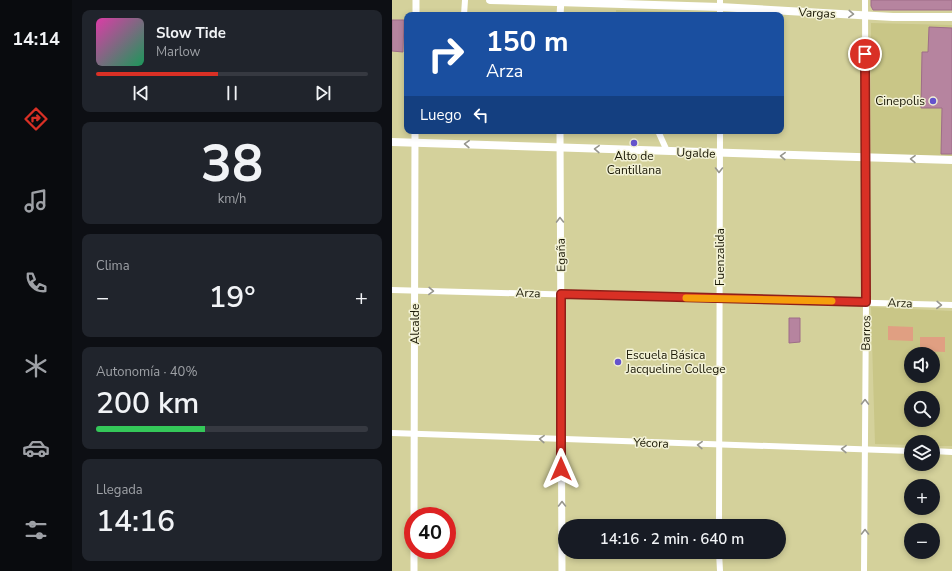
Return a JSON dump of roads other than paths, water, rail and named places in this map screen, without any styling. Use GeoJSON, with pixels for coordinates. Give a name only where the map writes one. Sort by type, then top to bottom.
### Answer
{"type":"FeatureCollection","features":[{"type":"Feature","properties":{"kind":"main road","name":"Vargas"},"geometry":{"type":"LineString","coordinates":[[490,0],[560,1],[720,7],[865,15],[952,17]]}},
{"type":"Feature","properties":{"kind":"main road","name":"Ugalde"},"geometry":{"type":"LineString","coordinates":[[392,142],[719,154],[952,160]]}},
{"type":"Feature","properties":{"kind":"street"},"geometry":{"type":"LineString","coordinates":[[416,0],[416,12]]}},
{"type":"Feature","properties":{"kind":"street"},"geometry":{"type":"LineString","coordinates":[[464,12],[465,0]]}},
{"type":"Feature","properties":{"kind":"street","name":"Barros"},"geometry":{"type":"LineString","coordinates":[[864,571],[866,302],[865,0]]}},
{"type":"Feature","properties":{"kind":"street"},"geometry":{"type":"LineString","coordinates":[[560,1],[560,12]]}},
{"type":"Feature","properties":{"kind":"street","name":"Alcalde"},"geometry":{"type":"LineString","coordinates":[[414,507],[416,134]]}},
{"type":"Feature","properties":{"kind":"street","name":"Egaña"},"geometry":{"type":"LineString","coordinates":[[560,134],[562,571]]}},
{"type":"Feature","properties":{"kind":"street"},"geometry":{"type":"LineString","coordinates":[[659,134],[667,151]]}},
{"type":"Feature","properties":{"kind":"street","name":"Fuenzalida"},"geometry":{"type":"LineString","coordinates":[[719,519],[720,134]]}},
{"type":"Feature","properties":{"kind":"street","name":"Arza"},"geometry":{"type":"LineString","coordinates":[[392,290],[952,305]]}},
{"type":"Feature","properties":{"kind":"street","name":"Yécora"},"geometry":{"type":"LineString","coordinates":[[392,433],[904,451]]}},
{"type":"Feature","properties":{"kind":"street"},"geometry":{"type":"LineString","coordinates":[[940,451],[952,452]]}},
{"type":"Feature","properties":{"kind":"street"},"geometry":{"type":"LineString","coordinates":[[414,559],[414,571]]}},
{"type":"Feature","properties":{"kind":"street"},"geometry":{"type":"LineString","coordinates":[[720,559],[720,571]]}},
{"type":"Feature","properties":{"kind":"place","name":"Cinepolis"},"geometry":{"type":"Point","coordinates":[933,101]}},
{"type":"Feature","properties":{"kind":"place","name":"Alto de Cantillana"},"geometry":{"type":"Point","coordinates":[634,143]}},
{"type":"Feature","properties":{"kind":"place","name":"Escuela Básica Jacqueline College"},"geometry":{"type":"Point","coordinates":[618,362]}}]}
